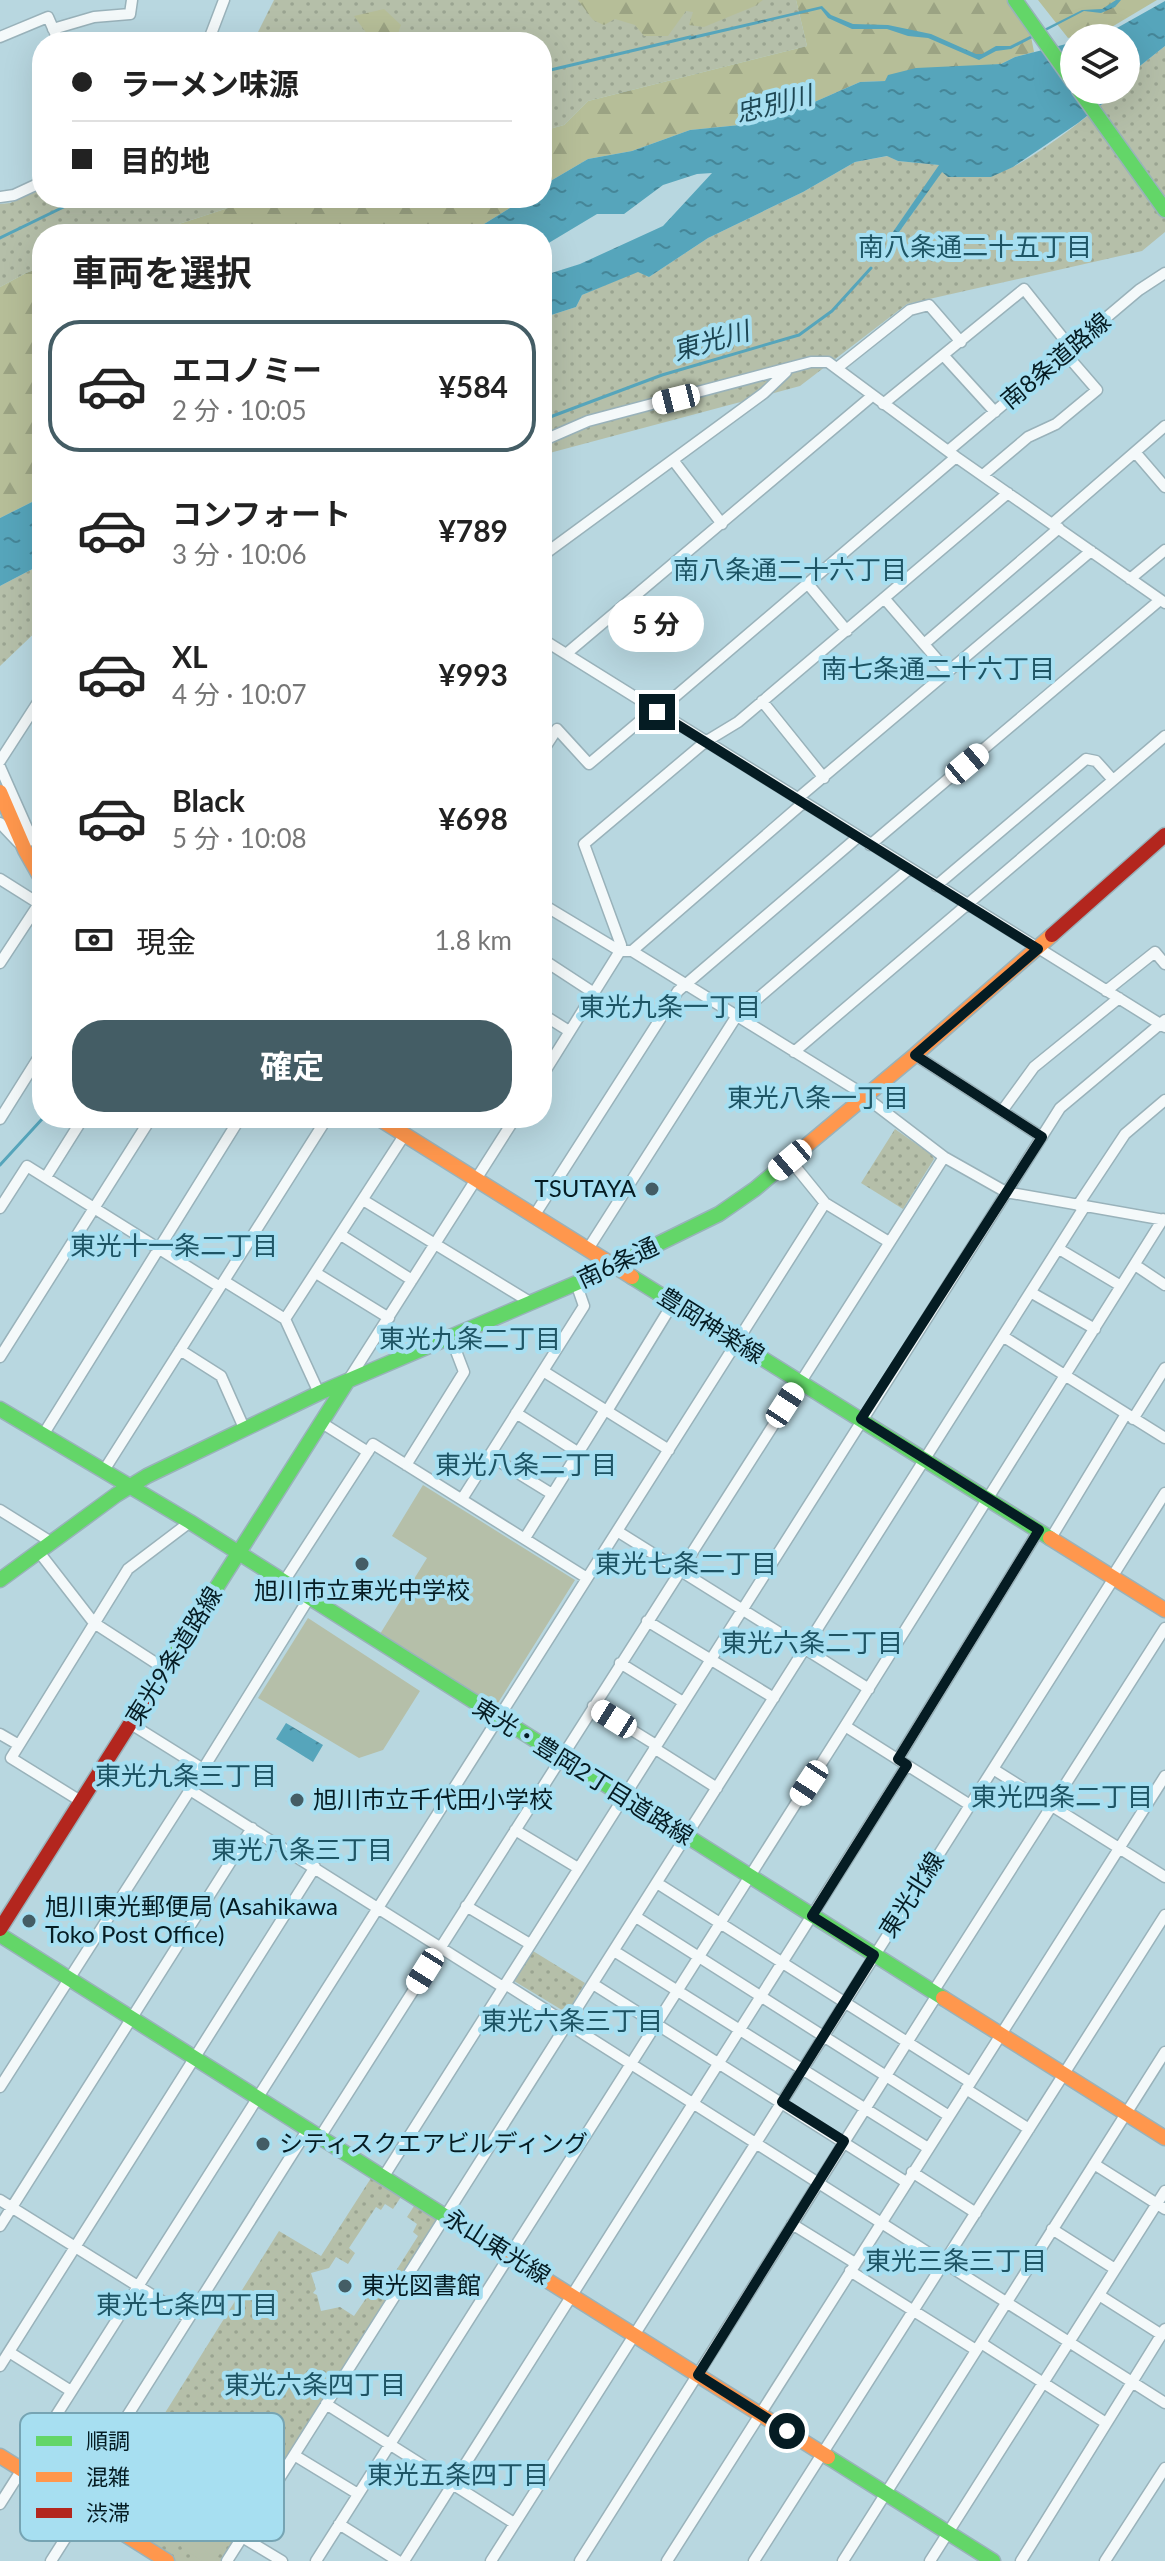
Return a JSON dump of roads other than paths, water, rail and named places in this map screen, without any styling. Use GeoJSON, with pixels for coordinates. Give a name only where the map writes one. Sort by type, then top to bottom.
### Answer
{"type":"FeatureCollection","features":[{"type":"Feature","properties":{"kind":"street"},"geometry":{"type":"LineString","coordinates":[[53,29],[94,17],[130,14],[132,0]]}},
{"type":"Feature","properties":{"kind":"street"},"geometry":{"type":"LineString","coordinates":[[212,32],[224,0]]}},
{"type":"Feature","properties":{"kind":"street"},"geometry":{"type":"LineString","coordinates":[[1015,0],[1060,63]]}},
{"type":"Feature","properties":{"kind":"street"},"geometry":{"type":"LineString","coordinates":[[1,34],[48,17],[54,32]]}},
{"type":"Feature","properties":{"kind":"street"},"geometry":{"type":"LineString","coordinates":[[1089,104],[1165,210]]}},
{"type":"Feature","properties":{"kind":"street"},"geometry":{"type":"LineString","coordinates":[[0,197],[14,195],[32,187]]}},
{"type":"Feature","properties":{"kind":"street","name":"南8条道路線"},"geometry":{"type":"LineString","coordinates":[[552,737],[557,729],[589,764],[808,584],[995,412],[1139,290],[1165,273]]}},
{"type":"Feature","properties":{"kind":"street"},"geometry":{"type":"LineString","coordinates":[[883,404],[1024,289],[1097,390],[1056,424],[1028,437],[983,475]]}},
{"type":"Feature","properties":{"kind":"street"},"geometry":{"type":"LineString","coordinates":[[837,368],[910,310],[929,305],[961,342]]}},
{"type":"Feature","properties":{"kind":"street"},"geometry":{"type":"LineString","coordinates":[[944,356],[995,412]]}},
{"type":"Feature","properties":{"kind":"street"},"geometry":{"type":"LineString","coordinates":[[552,437],[588,421],[822,360],[1164,602],[870,845]]}},
{"type":"Feature","properties":{"kind":"street"},"geometry":{"type":"LineString","coordinates":[[552,549],[764,393],[789,368]]}},
{"type":"Feature","properties":{"kind":"street"},"geometry":{"type":"LineString","coordinates":[[566,654],[872,396]]}},
{"type":"Feature","properties":{"kind":"street"},"geometry":{"type":"LineString","coordinates":[[924,644],[1165,426]]}},
{"type":"Feature","properties":{"kind":"street"},"geometry":{"type":"LineString","coordinates":[[1135,452],[1165,487]]}},
{"type":"Feature","properties":{"kind":"street"},"geometry":{"type":"LineString","coordinates":[[673,460],[722,524]]}},
{"type":"Feature","properties":{"kind":"street"},"geometry":{"type":"LineString","coordinates":[[626,951],[621,945],[584,844],[705,742],[738,722],[1008,493]]}},
{"type":"Feature","properties":{"kind":"street"},"geometry":{"type":"LineString","coordinates":[[1130,579],[1165,550]]}},
{"type":"Feature","properties":{"kind":"street"},"geometry":{"type":"LineString","coordinates":[[552,1058],[626,951],[1091,551]]}},
{"type":"Feature","properties":{"kind":"street"},"geometry":{"type":"LineString","coordinates":[[808,584],[847,631]]}},
{"type":"Feature","properties":{"kind":"street"},"geometry":{"type":"LineString","coordinates":[[884,598],[948,672]]}},
{"type":"Feature","properties":{"kind":"street"},"geometry":{"type":"LineString","coordinates":[[384,2176],[1060,1108],[1163,1024],[965,905],[552,646]]}},
{"type":"Feature","properties":{"kind":"street"},"geometry":{"type":"LineString","coordinates":[[762,701],[824,778]]}},
{"type":"Feature","properties":{"kind":"street"},"geometry":{"type":"LineString","coordinates":[[32,712],[0,764],[32,854]]}},
{"type":"Feature","properties":{"kind":"street"},"geometry":{"type":"LineString","coordinates":[[794,1052],[1165,736]]}},
{"type":"Feature","properties":{"kind":"street"},"geometry":{"type":"LineString","coordinates":[[936,886],[1086,759],[1096,761],[1113,780]]}},
{"type":"Feature","properties":{"kind":"street"},"geometry":{"type":"LineString","coordinates":[[0,792],[28,843]]}},
{"type":"Feature","properties":{"kind":"street"},"geometry":{"type":"LineString","coordinates":[[0,823],[28,843]]}},
{"type":"Feature","properties":{"kind":"street","name":"南6条通"},"geometry":{"type":"LineString","coordinates":[[0,1580],[130,1485],[319,1393],[576,1283],[719,1214],[755,1189],[915,1055],[1165,835]]}},
{"type":"Feature","properties":{"kind":"street"},"geometry":{"type":"LineString","coordinates":[[28,843],[32,836]]}},
{"type":"Feature","properties":{"kind":"street"},"geometry":{"type":"LineString","coordinates":[[534,1216],[678,991],[858,837]]}},
{"type":"Feature","properties":{"kind":"street"},"geometry":{"type":"LineString","coordinates":[[588,1249],[736,1017],[909,869]]}},
{"type":"Feature","properties":{"kind":"street"},"geometry":{"type":"LineString","coordinates":[[0,879],[32,897]]}},
{"type":"Feature","properties":{"kind":"street"},"geometry":{"type":"LineString","coordinates":[[316,2561],[1164,1220],[1006,1192],[944,1157],[865,1097],[685,984],[552,910]]}},
{"type":"Feature","properties":{"kind":"street"},"geometry":{"type":"LineString","coordinates":[[0,963],[32,913]]}},
{"type":"Feature","properties":{"kind":"street"},"geometry":{"type":"LineString","coordinates":[[1106,991],[1155,952],[1165,964]]}},
{"type":"Feature","properties":{"kind":"street"},"geometry":{"type":"LineString","coordinates":[[552,966],[594,993]]}},
{"type":"Feature","properties":{"kind":"street"},"geometry":{"type":"LineString","coordinates":[[1002,1111],[1034,1067],[1119,998]]}},
{"type":"Feature","properties":{"kind":"street"},"geometry":{"type":"LineString","coordinates":[[552,1020],[569,1031]]}},
{"type":"Feature","properties":{"kind":"street"},"geometry":{"type":"LineString","coordinates":[[915,1055],[1042,1137]]}},
{"type":"Feature","properties":{"kind":"street"},"geometry":{"type":"LineString","coordinates":[[0,1119],[32,1068]]}},
{"type":"Feature","properties":{"kind":"street"},"geometry":{"type":"LineString","coordinates":[[284,2471],[1032,1293],[1125,1134],[1165,1100]]}},
{"type":"Feature","properties":{"kind":"street"},"geometry":{"type":"LineString","coordinates":[[46,1177],[77,1128]]}},
{"type":"Feature","properties":{"kind":"street"},"geometry":{"type":"LineString","coordinates":[[0,1357],[145,1128]]}},
{"type":"Feature","properties":{"kind":"street"},"geometry":{"type":"LineString","coordinates":[[43,1435],[234,1128]]}},
{"type":"Feature","properties":{"kind":"street"},"geometry":{"type":"LineString","coordinates":[[103,1472],[321,1128]]}},
{"type":"Feature","properties":{"kind":"street"},"geometry":{"type":"LineString","coordinates":[[285,1319],[363,1200],[399,1128]]}},
{"type":"Feature","properties":{"kind":"street","name":"豊岡神楽線"},"geometry":{"type":"LineString","coordinates":[[401,1128],[534,1216],[1165,1610]]}},
{"type":"Feature","properties":{"kind":"street"},"geometry":{"type":"LineString","coordinates":[[347,1382],[509,1128]]}},
{"type":"Feature","properties":{"kind":"street"},"geometry":{"type":"LineString","coordinates":[[133,2413],[189,2318],[440,1947],[944,1157]]}},
{"type":"Feature","properties":{"kind":"street"},"geometry":{"type":"LineString","coordinates":[[790,1160],[825,1203],[889,1242]]}},
{"type":"Feature","properties":{"kind":"street"},"geometry":{"type":"LineString","coordinates":[[0,1208],[27,1166],[46,1177],[157,1248],[285,1319],[319,1393]]}},
{"type":"Feature","properties":{"kind":"street"},"geometry":{"type":"LineString","coordinates":[[363,1200],[530,1302]]}},
{"type":"Feature","properties":{"kind":"street"},"geometry":{"type":"LineString","coordinates":[[57,2413],[825,1203]]}},
{"type":"Feature","properties":{"kind":"street"},"geometry":{"type":"LineString","coordinates":[[341,1235],[412,1280]]}},
{"type":"Feature","properties":{"kind":"street"},"geometry":{"type":"LineString","coordinates":[[1059,1249],[1121,1286]]}},
{"type":"Feature","properties":{"kind":"street"},"geometry":{"type":"LineString","coordinates":[[1135,1265],[1165,1285]]}},
{"type":"Feature","properties":{"kind":"street"},"geometry":{"type":"LineString","coordinates":[[316,1273],[389,1318]]}},
{"type":"Feature","properties":{"kind":"street"},"geometry":{"type":"LineString","coordinates":[[462,1499],[584,1306],[576,1283]]}},
{"type":"Feature","properties":{"kind":"street"},"geometry":{"type":"LineString","coordinates":[[1032,1293],[1095,1329]]}},
{"type":"Feature","properties":{"kind":"street"},"geometry":{"type":"LineString","coordinates":[[525,1538],[673,1303]]}},
{"type":"Feature","properties":{"kind":"street"},"geometry":{"type":"LineString","coordinates":[[1004,1337],[1165,1438]]}},
{"type":"Feature","properties":{"kind":"street"},"geometry":{"type":"LineString","coordinates":[[406,1465],[464,1372],[451,1338]]}},
{"type":"Feature","properties":{"kind":"street"},"geometry":{"type":"LineString","coordinates":[[180,1350],[221,1376],[244,1428]]}},
{"type":"Feature","properties":{"kind":"street"},"geometry":{"type":"LineString","coordinates":[[339,2524],[401,2561],[812,1916],[903,1762],[1045,1534],[1165,1368]]}},
{"type":"Feature","properties":{"kind":"street"},"geometry":{"type":"LineString","coordinates":[[543,1371],[669,1450]]}},
{"type":"Feature","properties":{"kind":"street","name":"東光9条道路線"},"geometry":{"type":"LineString","coordinates":[[0,1932],[347,1382]]}},
{"type":"Feature","properties":{"kind":"street","name":"東光・豊岡2丁目道路線"},"geometry":{"type":"LineString","coordinates":[[0,1409],[190,1522],[1165,2138]]}},
{"type":"Feature","properties":{"kind":"street"},"geometry":{"type":"LineString","coordinates":[[516,1413],[579,1453]]}},
{"type":"Feature","properties":{"kind":"street"},"geometry":{"type":"LineString","coordinates":[[322,1423],[368,1452]]}},
{"type":"Feature","properties":{"kind":"street"},"geometry":{"type":"LineString","coordinates":[[283,1583],[373,1444],[587,1578]]}},
{"type":"Feature","properties":{"kind":"street"},"geometry":{"type":"LineString","coordinates":[[489,1455],[552,1494]]}},
{"type":"Feature","properties":{"kind":"street","name":"東光北線"},"geometry":{"type":"LineString","coordinates":[[491,2561],[1165,1493]]}},
{"type":"Feature","properties":{"kind":"street"},"geometry":{"type":"LineString","coordinates":[[0,1510],[51,1542]]}},
{"type":"Feature","properties":{"kind":"street"},"geometry":{"type":"LineString","coordinates":[[82,1802],[11,1758],[128,1569],[190,1522]]}},
{"type":"Feature","properties":{"kind":"street"},"geometry":{"type":"LineString","coordinates":[[617,1531],[869,1689]]}},
{"type":"Feature","properties":{"kind":"street"},"geometry":{"type":"LineString","coordinates":[[39,1552],[94,1623],[165,1669]]}},
{"type":"Feature","properties":{"kind":"street"},"geometry":{"type":"LineString","coordinates":[[0,2087],[309,1598]]}},
{"type":"Feature","properties":{"kind":"street"},"geometry":{"type":"LineString","coordinates":[[647,1621],[774,1698]]}},
{"type":"Feature","properties":{"kind":"street"},"geometry":{"type":"LineString","coordinates":[[580,2561],[1165,1628]]}},
{"type":"Feature","properties":{"kind":"street"},"geometry":{"type":"LineString","coordinates":[[620,1663],[683,1702]]}},
{"type":"Feature","properties":{"kind":"street"},"geometry":{"type":"LineString","coordinates":[[593,1706],[717,1788]]}},
{"type":"Feature","properties":{"kind":"street"},"geometry":{"type":"LineString","coordinates":[[131,1724],[203,1769]]}},
{"type":"Feature","properties":{"kind":"street"},"geometry":{"type":"LineString","coordinates":[[845,1726],[970,1805]]}},
{"type":"Feature","properties":{"kind":"street"},"geometry":{"type":"LineString","coordinates":[[0,1734],[19,1745]]}},
{"type":"Feature","properties":{"kind":"street"},"geometry":{"type":"LineString","coordinates":[[993,1769],[1165,1877]]}},
{"type":"Feature","properties":{"kind":"street"},"geometry":{"type":"LineString","coordinates":[[667,2561],[1165,1776]]}},
{"type":"Feature","properties":{"kind":"street"},"geometry":{"type":"LineString","coordinates":[[190,1790],[1165,2403]]}},
{"type":"Feature","properties":{"kind":"street"},"geometry":{"type":"LineString","coordinates":[[0,2226],[252,1828]]}},
{"type":"Feature","properties":{"kind":"street"},"geometry":{"type":"LineString","coordinates":[[515,1830],[578,1868]]}},
{"type":"Feature","properties":{"kind":"street"},"geometry":{"type":"LineString","coordinates":[[0,2366],[315,1867]]}},
{"type":"Feature","properties":{"kind":"street"},"geometry":{"type":"LineString","coordinates":[[657,1883],[907,2041],[1029,2129]]}},
{"type":"Feature","properties":{"kind":"street"},"geometry":{"type":"LineString","coordinates":[[466,1906],[530,1944]]}},
{"type":"Feature","properties":{"kind":"street"},"geometry":{"type":"LineString","coordinates":[[754,2561],[1165,1915]]}},
{"type":"Feature","properties":{"kind":"street"},"geometry":{"type":"LineString","coordinates":[[636,1917],[949,2116]]}},
{"type":"Feature","properties":{"kind":"street","name":"永山東光線"},"geometry":{"type":"LineString","coordinates":[[0,1932],[68,1978],[993,2561]]}},
{"type":"Feature","properties":{"kind":"street"},"geometry":{"type":"LineString","coordinates":[[614,1951],[928,2148]]}},
{"type":"Feature","properties":{"kind":"street"},"geometry":{"type":"LineString","coordinates":[[593,1984],[844,2141],[976,2213]]}},
{"type":"Feature","properties":{"kind":"street"},"geometry":{"type":"LineString","coordinates":[[843,2561],[1165,2052]]}},
{"type":"Feature","properties":{"kind":"street"},"geometry":{"type":"LineString","coordinates":[[1094,2164],[1161,2206]]}},
{"type":"Feature","properties":{"kind":"street"},"geometry":{"type":"LineString","coordinates":[[930,2561],[1115,2269],[1161,2206],[1165,2191]]}},
{"type":"Feature","properties":{"kind":"street"},"geometry":{"type":"LineString","coordinates":[[0,2200],[189,2318]]}},
{"type":"Feature","properties":{"kind":"street"},"geometry":{"type":"LineString","coordinates":[[792,2224],[914,2311],[1044,2383],[1106,2423]]}},
{"type":"Feature","properties":{"kind":"street"},"geometry":{"type":"LineString","coordinates":[[1052,2229],[1115,2269]]}},
{"type":"Feature","properties":{"kind":"street"},"geometry":{"type":"LineString","coordinates":[[1021,2561],[1163,2332],[1099,2295]]}},
{"type":"Feature","properties":{"kind":"street"},"geometry":{"type":"LineString","coordinates":[[9,2352],[71,2391]]}},
{"type":"Feature","properties":{"kind":"street"},"geometry":{"type":"LineString","coordinates":[[326,2404],[514,2523]]}},
{"type":"Feature","properties":{"kind":"street"},"geometry":{"type":"LineString","coordinates":[[294,2455],[358,2494]]}},
{"type":"Feature","properties":{"kind":"street"},"geometry":{"type":"LineString","coordinates":[[0,2456],[20,2468]]}},
{"type":"Feature","properties":{"kind":"street"},"geometry":{"type":"LineString","coordinates":[[1105,2561],[1165,2468]]}},
{"type":"Feature","properties":{"kind":"street"},"geometry":{"type":"LineString","coordinates":[[0,2504],[20,2472]]}},
{"type":"Feature","properties":{"kind":"street"},"geometry":{"type":"LineString","coordinates":[[51,2561],[61,2541]]}},
{"type":"Feature","properties":{"kind":"street"},"geometry":{"type":"LineString","coordinates":[[135,2541],[167,2561]]}},
{"type":"Feature","properties":{"kind":"street"},"geometry":{"type":"LineString","coordinates":[[227,2561],[240,2541]]}},
{"type":"Feature","properties":{"kind":"street"},"geometry":{"type":"LineString","coordinates":[[249,2541],[282,2561]]}},
{"type":"Feature","properties":{"kind":"water"},"geometry":{"type":"Polygon","coordinates":[[[1121,0],[1115,7],[1101,13],[1084,11],[1011,49],[996,51],[979,60],[928,38],[887,29],[852,29],[828,18],[821,9],[689,40],[688,37],[822,6],[831,15],[853,24],[888,25],[931,34],[982,54],[996,46],[1010,46],[1082,10],[1102,9],[1121,0]]]}},
{"type":"Feature","properties":{"kind":"water"},"geometry":{"type":"Polygon","coordinates":[[[1165,1],[1165,46],[1140,66],[1140,24],[1124,24],[1165,1]]]}},
{"type":"Feature","properties":{"kind":"water"},"geometry":{"type":"Polygon","coordinates":[[[1060,46],[1060,104],[1102,104],[1013,167],[991,177],[948,177],[942,172],[892,242],[888,239],[939,165],[898,161],[887,156],[855,162],[803,192],[708,238],[649,277],[638,272],[582,295],[576,307],[552,315],[552,273],[580,264],[663,226],[712,173],[697,174],[663,185],[624,214],[597,214],[552,241],[552,224],[484,224],[510,208],[552,208],[552,180],[588,159],[632,151],[690,130],[750,124],[803,107],[860,82],[885,81],[888,75],[916,68],[1001,64],[1015,57],[1060,46]]]}},
{"type":"Feature","properties":{"kind":"water"},"geometry":{"type":"Polygon","coordinates":[[[32,502],[32,569],[0,586],[0,518],[32,502]]]}},
{"type":"Feature","properties":{"kind":"water"},"geometry":{"type":"Polygon","coordinates":[[[286,1723],[323,1745],[313,1762],[276,1739],[286,1723]]]}},
{"type":"Feature","properties":{"kind":"waterway"},"geometry":{"type":"LineString","coordinates":[[552,70],[690,37]]}},
{"type":"Feature","properties":{"kind":"waterway"},"geometry":{"type":"LineString","coordinates":[[0,238],[62,208]]}},
{"type":"Feature","properties":{"kind":"waterway","name":"東光川"},"geometry":{"type":"LineString","coordinates":[[552,416],[662,375],[799,335],[832,311],[871,268]]}},
{"type":"Feature","properties":{"kind":"waterway","name":"東光川"},"geometry":{"type":"LineString","coordinates":[[0,1165],[34,1128]]}},
{"type":"Feature","properties":{"kind":"place","name":"TSUTAYA"},"geometry":{"type":"Point","coordinates":[652,1189]}},
{"type":"Feature","properties":{"kind":"place","name":"旭川市立東光中学校"},"geometry":{"type":"Point","coordinates":[362,1564]}},
{"type":"Feature","properties":{"kind":"place","name":"旭川市立千代田小学校"},"geometry":{"type":"Point","coordinates":[297,1800]}},
{"type":"Feature","properties":{"kind":"place","name":"旭川東光郵便局 (Asahikawa Toko Post Office)"},"geometry":{"type":"Point","coordinates":[29,1921]}},
{"type":"Feature","properties":{"kind":"place","name":"シティスクエアビルディング"},"geometry":{"type":"Point","coordinates":[263,2144]}},
{"type":"Feature","properties":{"kind":"place","name":"東光図書館"},"geometry":{"type":"Point","coordinates":[345,2286]}},
{"type":"Feature","properties":{"kind":"district","name":"南八条通二十五丁目"},"geometry":{"type":"Point","coordinates":[975,247]}},
{"type":"Feature","properties":{"kind":"district","name":"南八条通二十六丁目"},"geometry":{"type":"Point","coordinates":[790,570]}},
{"type":"Feature","properties":{"kind":"district","name":"南七条通二十六丁目"},"geometry":{"type":"Point","coordinates":[938,669]}},
{"type":"Feature","properties":{"kind":"district","name":"東光九条一丁目"},"geometry":{"type":"Point","coordinates":[670,1007]}},
{"type":"Feature","properties":{"kind":"district","name":"東光八条一丁目"},"geometry":{"type":"Point","coordinates":[818,1098]}},
{"type":"Feature","properties":{"kind":"district","name":"東光十一条二丁目"},"geometry":{"type":"Point","coordinates":[174,1246]}},
{"type":"Feature","properties":{"kind":"district","name":"東光九条二丁目"},"geometry":{"type":"Point","coordinates":[470,1339]}},
{"type":"Feature","properties":{"kind":"district","name":"東光八条二丁目"},"geometry":{"type":"Point","coordinates":[526,1465]}},
{"type":"Feature","properties":{"kind":"district","name":"東光七条二丁目"},"geometry":{"type":"Point","coordinates":[686,1564]}},
{"type":"Feature","properties":{"kind":"district","name":"東光六条二丁目"},"geometry":{"type":"Point","coordinates":[812,1643]}},
{"type":"Feature","properties":{"kind":"district","name":"東光九条三丁目"},"geometry":{"type":"Point","coordinates":[186,1776]}},
{"type":"Feature","properties":{"kind":"district","name":"東光四条二丁目"},"geometry":{"type":"Point","coordinates":[1062,1797]}},
{"type":"Feature","properties":{"kind":"district","name":"東光八条三丁目"},"geometry":{"type":"Point","coordinates":[302,1850]}},
{"type":"Feature","properties":{"kind":"district","name":"東光六条三丁目"},"geometry":{"type":"Point","coordinates":[572,2021]}},
{"type":"Feature","properties":{"kind":"district","name":"東光三条三丁目"},"geometry":{"type":"Point","coordinates":[956,2261]}},
{"type":"Feature","properties":{"kind":"district","name":"東光七条四丁目"},"geometry":{"type":"Point","coordinates":[187,2305]}},
{"type":"Feature","properties":{"kind":"district","name":"東光六条四丁目"},"geometry":{"type":"Point","coordinates":[315,2385]}},
{"type":"Feature","properties":{"kind":"district","name":"東光五条四丁目"},"geometry":{"type":"Point","coordinates":[458,2475]}},
{"type":"Feature","properties":{"kind":"water label","name":"忠別川"},"geometry":{"type":"Point","coordinates":[774,104]}}]}
